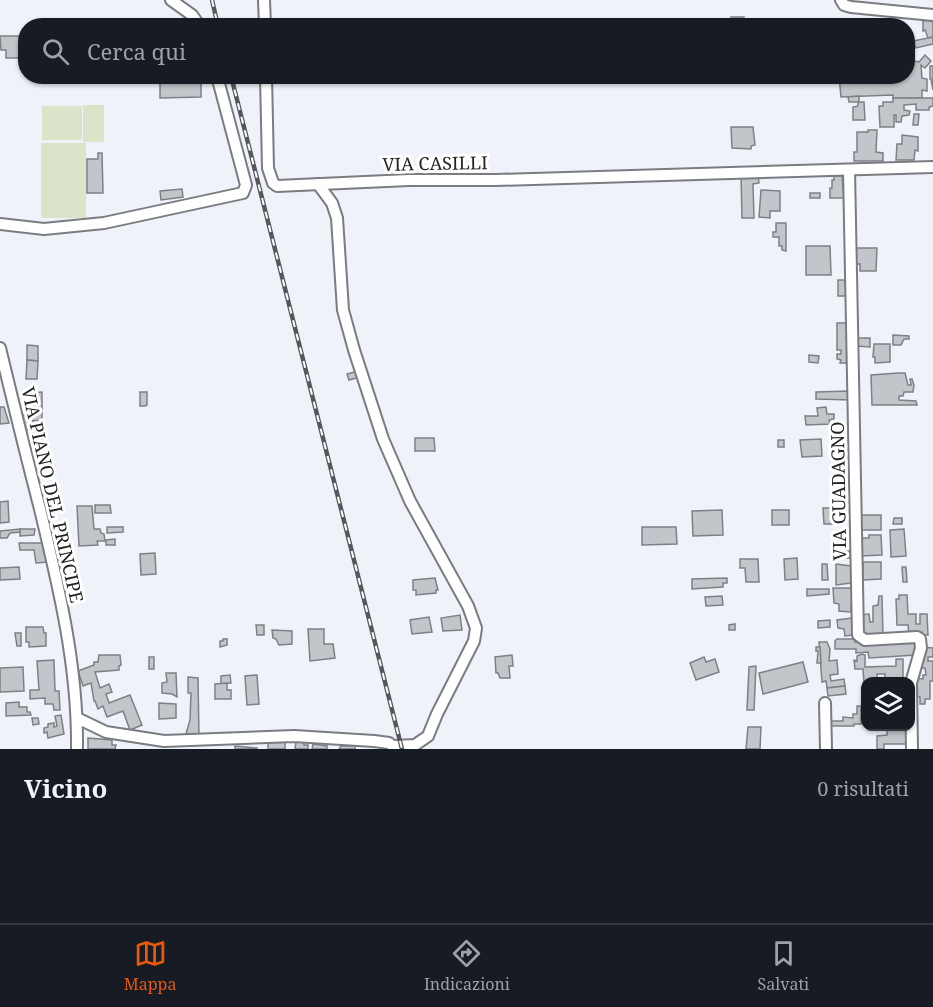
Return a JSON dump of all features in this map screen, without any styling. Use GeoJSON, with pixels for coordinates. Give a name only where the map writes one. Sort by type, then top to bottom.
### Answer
{"type":"FeatureCollection","features":[{"type":"Feature","properties":{"kind":"street"},"geometry":{"type":"LineString","coordinates":[[171,0],[194,18]]}},
{"type":"Feature","properties":{"kind":"street"},"geometry":{"type":"LineString","coordinates":[[264,0],[265,18]]}},
{"type":"Feature","properties":{"kind":"street"},"geometry":{"type":"LineString","coordinates":[[841,0],[844,5],[851,7],[933,15]]}},
{"type":"Feature","properties":{"kind":"street"},"geometry":{"type":"LineString","coordinates":[[0,224],[44,229],[104,223],[243,193],[246,185],[219,84]]}},
{"type":"Feature","properties":{"kind":"street","name":"VIA CASILLI"},"geometry":{"type":"LineString","coordinates":[[266,84],[268,168],[273,183],[277,186],[933,167]]}},
{"type":"Feature","properties":{"kind":"street","name":"VIA GUADAGNO"},"geometry":{"type":"LineString","coordinates":[[849,170],[858,635],[865,640],[920,639],[921,648],[911,683],[912,749]]}},
{"type":"Feature","properties":{"kind":"street"},"geometry":{"type":"LineString","coordinates":[[77,717],[106,732],[164,741],[294,736],[389,742],[395,747],[415,745],[428,736],[474,641],[476,628],[468,606],[410,501],[383,439],[343,310],[337,218],[332,203],[318,184]]}},
{"type":"Feature","properties":{"kind":"street","name":"VIA PIANO DEL PRINCIPE"},"geometry":{"type":"LineString","coordinates":[[0,348],[58,586],[70,650],[77,717],[77,749]]}},
{"type":"Feature","properties":{"kind":"street"},"geometry":{"type":"LineString","coordinates":[[825,703],[826,749]]}},
{"type":"Feature","properties":{"kind":"green space"},"geometry":{"type":"Polygon","coordinates":[[[83,105],[104,105],[104,142],[83,142],[83,105]]]}},
{"type":"Feature","properties":{"kind":"green space"},"geometry":{"type":"Polygon","coordinates":[[[42,106],[82,106],[82,140],[42,140],[42,106]]]}},
{"type":"Feature","properties":{"kind":"green space"},"geometry":{"type":"Polygon","coordinates":[[[41,143],[86,143],[86,218],[41,218],[41,143]]]}},
{"type":"Feature","properties":{"kind":"building"},"geometry":{"type":"Polygon","coordinates":[[[923,21],[933,22],[933,37],[928,38],[925,30],[923,31],[923,21]]]}},
{"type":"Feature","properties":{"kind":"building"},"geometry":{"type":"Polygon","coordinates":[[[0,36],[18,36],[18,58],[6,58],[6,50],[1,50],[0,36]]]}},
{"type":"Feature","properties":{"kind":"building"},"geometry":{"type":"Polygon","coordinates":[[[933,37],[933,44],[916,48],[915,41],[933,37]]]}},
{"type":"Feature","properties":{"kind":"building"},"geometry":{"type":"Polygon","coordinates":[[[925,55],[931,61],[925,68],[921,65],[922,78],[927,79],[927,91],[922,90],[922,98],[893,98],[893,95],[841,97],[840,84],[915,84],[915,61],[919,62],[925,55]]]}},
{"type":"Feature","properties":{"kind":"building"},"geometry":{"type":"Polygon","coordinates":[[[930,66],[933,66],[933,90],[930,79],[930,66]]]}},
{"type":"Feature","properties":{"kind":"building"},"geometry":{"type":"Polygon","coordinates":[[[160,84],[201,84],[201,97],[160,98],[160,84]]]}},
{"type":"Feature","properties":{"kind":"building"},"geometry":{"type":"Polygon","coordinates":[[[859,96],[859,102],[864,102],[865,120],[853,120],[853,107],[858,106],[858,102],[849,102],[848,97],[859,96]]]}},
{"type":"Feature","properties":{"kind":"building"},"geometry":{"type":"Polygon","coordinates":[[[893,98],[933,98],[933,106],[929,107],[929,110],[916,110],[916,104],[904,105],[904,110],[910,111],[909,115],[902,116],[901,122],[896,122],[896,115],[894,115],[894,127],[880,127],[879,106],[883,106],[883,102],[893,102],[893,98]]]}},
{"type":"Feature","properties":{"kind":"building"},"geometry":{"type":"Polygon","coordinates":[[[914,114],[919,114],[918,125],[913,125],[914,114]]]}},
{"type":"Feature","properties":{"kind":"building"},"geometry":{"type":"Polygon","coordinates":[[[731,127],[753,127],[755,145],[751,146],[751,149],[732,148],[731,127]]]}},
{"type":"Feature","properties":{"kind":"building"},"geometry":{"type":"Polygon","coordinates":[[[868,130],[877,130],[876,152],[883,153],[883,161],[854,161],[854,152],[857,152],[857,132],[868,132],[868,130]]]}},
{"type":"Feature","properties":{"kind":"building"},"geometry":{"type":"Polygon","coordinates":[[[902,135],[918,137],[918,151],[915,150],[914,160],[896,160],[897,144],[902,144],[902,135]]]}},
{"type":"Feature","properties":{"kind":"building"},"geometry":{"type":"Polygon","coordinates":[[[98,153],[102,153],[103,193],[87,193],[87,159],[98,159],[98,153]]]}},
{"type":"Feature","properties":{"kind":"building"},"geometry":{"type":"Polygon","coordinates":[[[741,176],[758,176],[759,183],[753,184],[754,218],[742,218],[741,176]]]}},
{"type":"Feature","properties":{"kind":"building"},"geometry":{"type":"Polygon","coordinates":[[[834,176],[842,176],[844,198],[830,198],[834,176]]]}},
{"type":"Feature","properties":{"kind":"building"},"geometry":{"type":"Polygon","coordinates":[[[182,189],[183,197],[161,200],[160,191],[182,189]]]}},
{"type":"Feature","properties":{"kind":"building"},"geometry":{"type":"Polygon","coordinates":[[[761,190],[780,191],[780,211],[770,211],[770,218],[759,217],[761,190]]]}},
{"type":"Feature","properties":{"kind":"building"},"geometry":{"type":"Polygon","coordinates":[[[810,193],[820,193],[820,198],[810,198],[810,193]]]}},
{"type":"Feature","properties":{"kind":"building"},"geometry":{"type":"Polygon","coordinates":[[[776,223],[786,223],[786,251],[779,246],[779,237],[773,237],[773,232],[776,232],[776,223]]]}},
{"type":"Feature","properties":{"kind":"building"},"geometry":{"type":"Polygon","coordinates":[[[806,246],[830,246],[831,275],[806,275],[806,246]]]}},
{"type":"Feature","properties":{"kind":"building"},"geometry":{"type":"Polygon","coordinates":[[[856,248],[877,248],[876,271],[860,271],[860,264],[856,264],[856,248]]]}},
{"type":"Feature","properties":{"kind":"building"},"geometry":{"type":"Polygon","coordinates":[[[838,280],[845,280],[846,296],[838,296],[838,280]]]}},
{"type":"Feature","properties":{"kind":"building"},"geometry":{"type":"Polygon","coordinates":[[[837,323],[848,323],[848,363],[840,363],[841,360],[837,359],[837,354],[841,354],[841,350],[837,350],[837,323]]]}},
{"type":"Feature","properties":{"kind":"building"},"geometry":{"type":"Polygon","coordinates":[[[893,335],[909,336],[909,339],[904,339],[901,345],[893,345],[893,335]]]}},
{"type":"Feature","properties":{"kind":"building"},"geometry":{"type":"Polygon","coordinates":[[[853,338],[870,338],[870,347],[856,346],[853,338]]]}},
{"type":"Feature","properties":{"kind":"building"},"geometry":{"type":"Polygon","coordinates":[[[874,344],[890,344],[890,362],[875,363],[874,344]]]}},
{"type":"Feature","properties":{"kind":"building"},"geometry":{"type":"Polygon","coordinates":[[[27,345],[38,346],[38,361],[27,360],[27,345]]]}},
{"type":"Feature","properties":{"kind":"building"},"geometry":{"type":"Polygon","coordinates":[[[809,355],[819,356],[818,363],[809,362],[809,355]]]}},
{"type":"Feature","properties":{"kind":"building"},"geometry":{"type":"Polygon","coordinates":[[[27,360],[38,361],[37,379],[26,379],[27,360]]]}},
{"type":"Feature","properties":{"kind":"building"},"geometry":{"type":"Polygon","coordinates":[[[358,371],[360,377],[349,380],[347,374],[358,371]]]}},
{"type":"Feature","properties":{"kind":"building"},"geometry":{"type":"Polygon","coordinates":[[[905,373],[908,385],[911,385],[910,379],[912,379],[913,392],[904,392],[903,396],[899,396],[899,400],[916,401],[917,405],[872,405],[871,375],[905,373]]]}},
{"type":"Feature","properties":{"kind":"building"},"geometry":{"type":"Polygon","coordinates":[[[850,391],[851,400],[816,399],[816,392],[850,391]]]}},
{"type":"Feature","properties":{"kind":"building"},"geometry":{"type":"Polygon","coordinates":[[[42,392],[42,420],[29,421],[29,418],[33,418],[33,393],[42,392]]]}},
{"type":"Feature","properties":{"kind":"building"},"geometry":{"type":"Polygon","coordinates":[[[140,392],[147,392],[147,405],[145,406],[140,406],[140,392]]]}},
{"type":"Feature","properties":{"kind":"building"},"geometry":{"type":"Polygon","coordinates":[[[0,407],[4,407],[9,423],[0,424],[0,407]]]}},
{"type":"Feature","properties":{"kind":"building"},"geometry":{"type":"Polygon","coordinates":[[[826,407],[827,414],[834,414],[834,419],[829,420],[830,424],[806,425],[805,416],[818,416],[817,408],[826,407]]]}},
{"type":"Feature","properties":{"kind":"building"},"geometry":{"type":"Polygon","coordinates":[[[21,415],[27,415],[29,421],[33,421],[34,428],[25,431],[21,415]]]}},
{"type":"Feature","properties":{"kind":"building"},"geometry":{"type":"Polygon","coordinates":[[[42,422],[43,444],[34,445],[33,423],[42,422]]]}},
{"type":"Feature","properties":{"kind":"building"},"geometry":{"type":"Polygon","coordinates":[[[415,438],[434,438],[435,451],[415,451],[415,438]]]}},
{"type":"Feature","properties":{"kind":"building"},"geometry":{"type":"Polygon","coordinates":[[[821,439],[822,456],[802,457],[800,440],[821,439]]]}},
{"type":"Feature","properties":{"kind":"building"},"geometry":{"type":"Polygon","coordinates":[[[778,440],[784,440],[784,447],[778,447],[778,440]]]}},
{"type":"Feature","properties":{"kind":"building"},"geometry":{"type":"Polygon","coordinates":[[[8,501],[9,522],[0,523],[0,502],[8,501]]]}},
{"type":"Feature","properties":{"kind":"building"},"geometry":{"type":"Polygon","coordinates":[[[95,505],[110,505],[111,513],[95,513],[95,505]]]}},
{"type":"Feature","properties":{"kind":"building"},"geometry":{"type":"Polygon","coordinates":[[[77,506],[92,506],[94,529],[100,529],[105,541],[97,541],[98,545],[79,546],[77,506]]]}},
{"type":"Feature","properties":{"kind":"building"},"geometry":{"type":"Polygon","coordinates":[[[823,508],[837,508],[838,524],[824,524],[823,508]]]}},
{"type":"Feature","properties":{"kind":"building"},"geometry":{"type":"Polygon","coordinates":[[[722,510],[723,535],[693,536],[692,511],[722,510]]]}},
{"type":"Feature","properties":{"kind":"building"},"geometry":{"type":"Polygon","coordinates":[[[772,510],[789,510],[789,525],[772,525],[772,510]]]}},
{"type":"Feature","properties":{"kind":"building"},"geometry":{"type":"Polygon","coordinates":[[[859,515],[881,515],[881,530],[860,530],[859,515]]]}},
{"type":"Feature","properties":{"kind":"building"},"geometry":{"type":"Polygon","coordinates":[[[894,518],[902,518],[902,524],[893,524],[894,518]]]}},
{"type":"Feature","properties":{"kind":"building"},"geometry":{"type":"Polygon","coordinates":[[[107,527],[123,527],[123,532],[107,533],[107,527]]]}},
{"type":"Feature","properties":{"kind":"building"},"geometry":{"type":"Polygon","coordinates":[[[642,527],[676,527],[677,544],[642,545],[642,527]]]}},
{"type":"Feature","properties":{"kind":"building"},"geometry":{"type":"Polygon","coordinates":[[[20,529],[35,529],[34,535],[20,536],[20,529]]]}},
{"type":"Feature","properties":{"kind":"building"},"geometry":{"type":"Polygon","coordinates":[[[20,529],[20,532],[10,533],[7,538],[0,538],[0,531],[20,529]]]}},
{"type":"Feature","properties":{"kind":"building"},"geometry":{"type":"Polygon","coordinates":[[[904,529],[906,556],[891,557],[890,530],[904,529]]]}},
{"type":"Feature","properties":{"kind":"building"},"geometry":{"type":"Polygon","coordinates":[[[869,535],[881,535],[882,555],[861,556],[861,538],[869,538],[869,535]]]}},
{"type":"Feature","properties":{"kind":"building"},"geometry":{"type":"Polygon","coordinates":[[[115,539],[115,545],[106,545],[106,540],[115,539]]]}},
{"type":"Feature","properties":{"kind":"building"},"geometry":{"type":"Polygon","coordinates":[[[19,543],[44,543],[49,562],[36,563],[34,550],[20,550],[19,543]]]}},
{"type":"Feature","properties":{"kind":"building"},"geometry":{"type":"Polygon","coordinates":[[[844,551],[850,551],[850,558],[844,558],[844,551]]]}},
{"type":"Feature","properties":{"kind":"building"},"geometry":{"type":"Polygon","coordinates":[[[155,553],[156,574],[141,575],[140,554],[155,553]]]}},
{"type":"Feature","properties":{"kind":"building"},"geometry":{"type":"Polygon","coordinates":[[[797,558],[798,579],[785,580],[784,559],[797,558]]]}},
{"type":"Feature","properties":{"kind":"building"},"geometry":{"type":"Polygon","coordinates":[[[740,559],[758,559],[759,582],[746,582],[745,568],[740,568],[740,559]]]}},
{"type":"Feature","properties":{"kind":"building"},"geometry":{"type":"Polygon","coordinates":[[[863,562],[881,562],[881,579],[863,580],[863,562]]]}},
{"type":"Feature","properties":{"kind":"building"},"geometry":{"type":"Polygon","coordinates":[[[822,564],[827,564],[828,580],[822,580],[822,564]]]}},
{"type":"Feature","properties":{"kind":"building"},"geometry":{"type":"Polygon","coordinates":[[[836,564],[851,566],[851,583],[836,585],[836,564]]]}},
{"type":"Feature","properties":{"kind":"building"},"geometry":{"type":"Polygon","coordinates":[[[19,567],[20,579],[0,580],[0,568],[19,567]]]}},
{"type":"Feature","properties":{"kind":"building"},"geometry":{"type":"Polygon","coordinates":[[[902,567],[906,567],[907,582],[903,582],[902,567]]]}},
{"type":"Feature","properties":{"kind":"building"},"geometry":{"type":"Polygon","coordinates":[[[435,578],[438,590],[436,593],[416,595],[416,590],[413,590],[413,580],[435,578]]]}},
{"type":"Feature","properties":{"kind":"building"},"geometry":{"type":"Polygon","coordinates":[[[727,578],[727,583],[723,583],[723,587],[692,589],[692,579],[727,578]]]}},
{"type":"Feature","properties":{"kind":"building"},"geometry":{"type":"Polygon","coordinates":[[[833,588],[850,588],[852,591],[851,612],[839,611],[839,604],[834,603],[833,588]]]}},
{"type":"Feature","properties":{"kind":"building"},"geometry":{"type":"Polygon","coordinates":[[[807,589],[829,589],[829,594],[807,596],[807,589]]]}},
{"type":"Feature","properties":{"kind":"building"},"geometry":{"type":"Polygon","coordinates":[[[899,595],[907,595],[908,614],[916,614],[916,624],[920,624],[920,614],[927,614],[928,635],[922,635],[922,632],[909,635],[908,625],[897,625],[896,599],[899,599],[899,595]]]}},
{"type":"Feature","properties":{"kind":"building"},"geometry":{"type":"Polygon","coordinates":[[[722,596],[723,605],[706,606],[705,597],[722,596]]]}},
{"type":"Feature","properties":{"kind":"building"},"geometry":{"type":"Polygon","coordinates":[[[879,596],[882,596],[883,637],[861,635],[860,615],[869,614],[870,622],[873,622],[873,606],[878,605],[879,596]]]}},
{"type":"Feature","properties":{"kind":"building"},"geometry":{"type":"Polygon","coordinates":[[[460,615],[462,630],[443,631],[441,618],[460,615]]]}},
{"type":"Feature","properties":{"kind":"building"},"geometry":{"type":"Polygon","coordinates":[[[429,617],[432,632],[412,634],[410,620],[429,617]]]}},
{"type":"Feature","properties":{"kind":"building"},"geometry":{"type":"Polygon","coordinates":[[[852,618],[853,635],[845,636],[844,629],[838,628],[837,620],[852,618]]]}},
{"type":"Feature","properties":{"kind":"building"},"geometry":{"type":"Polygon","coordinates":[[[830,620],[830,627],[818,628],[818,621],[830,620]]]}},
{"type":"Feature","properties":{"kind":"building"},"geometry":{"type":"Polygon","coordinates":[[[735,624],[735,630],[729,630],[729,625],[735,624]]]}},
{"type":"Feature","properties":{"kind":"building"},"geometry":{"type":"Polygon","coordinates":[[[256,625],[264,625],[264,635],[257,635],[256,625]]]}},
{"type":"Feature","properties":{"kind":"building"},"geometry":{"type":"Polygon","coordinates":[[[26,627],[43,627],[46,633],[46,646],[29,647],[29,642],[26,642],[26,627]]]}},
{"type":"Feature","properties":{"kind":"building"},"geometry":{"type":"Polygon","coordinates":[[[308,629],[324,629],[324,644],[333,644],[335,658],[310,661],[308,629]]]}},
{"type":"Feature","properties":{"kind":"building"},"geometry":{"type":"Polygon","coordinates":[[[272,630],[292,631],[292,644],[279,645],[273,638],[272,630]]]}},
{"type":"Feature","properties":{"kind":"building"},"geometry":{"type":"Polygon","coordinates":[[[15,633],[21,633],[21,646],[17,646],[15,633]]]}},
{"type":"Feature","properties":{"kind":"building"},"geometry":{"type":"Polygon","coordinates":[[[227,639],[227,645],[220,647],[220,641],[227,639]]]}},
{"type":"Feature","properties":{"kind":"building"},"geometry":{"type":"Polygon","coordinates":[[[837,639],[854,639],[855,642],[916,642],[916,655],[869,658],[868,652],[856,653],[856,649],[835,649],[837,639]]]}},
{"type":"Feature","properties":{"kind":"building"},"geometry":{"type":"Polygon","coordinates":[[[819,642],[827,642],[830,649],[829,661],[837,660],[838,674],[830,675],[831,681],[844,679],[845,686],[827,688],[826,681],[822,682],[819,642]]]}},
{"type":"Feature","properties":{"kind":"building"},"geometry":{"type":"Polygon","coordinates":[[[816,647],[820,647],[821,663],[817,663],[816,647]]]}},
{"type":"Feature","properties":{"kind":"building"},"geometry":{"type":"Polygon","coordinates":[[[922,647],[933,648],[933,657],[928,657],[928,661],[933,661],[933,681],[930,681],[930,699],[925,699],[925,704],[920,704],[920,697],[916,697],[916,678],[923,679],[923,675],[926,675],[925,668],[919,668],[922,647]]]}},
{"type":"Feature","properties":{"kind":"building"},"geometry":{"type":"Polygon","coordinates":[[[99,655],[120,655],[119,670],[95,672],[100,688],[109,684],[112,692],[106,694],[109,703],[130,695],[142,725],[130,730],[123,711],[107,717],[103,706],[98,709],[94,701],[91,683],[83,686],[78,671],[98,662],[99,655]]]}},
{"type":"Feature","properties":{"kind":"building"},"geometry":{"type":"Polygon","coordinates":[[[512,655],[513,666],[509,666],[510,678],[500,678],[496,673],[495,657],[512,655]]]}},
{"type":"Feature","properties":{"kind":"building"},"geometry":{"type":"Polygon","coordinates":[[[865,655],[865,667],[896,666],[896,659],[903,659],[903,677],[885,677],[885,674],[877,674],[877,677],[864,677],[863,669],[855,669],[854,660],[857,661],[857,656],[865,655]]]}},
{"type":"Feature","properties":{"kind":"building"},"geometry":{"type":"Polygon","coordinates":[[[149,657],[154,657],[154,669],[149,669],[149,657]]]}},
{"type":"Feature","properties":{"kind":"building"},"geometry":{"type":"Polygon","coordinates":[[[704,657],[706,662],[715,659],[719,672],[696,680],[690,663],[704,657]]]}},
{"type":"Feature","properties":{"kind":"building"},"geometry":{"type":"Polygon","coordinates":[[[54,660],[55,691],[59,691],[60,710],[54,710],[53,704],[45,704],[45,698],[30,699],[30,690],[39,690],[37,661],[54,660]]]}},
{"type":"Feature","properties":{"kind":"building"},"geometry":{"type":"Polygon","coordinates":[[[803,662],[808,682],[763,694],[759,673],[803,662]]]}},
{"type":"Feature","properties":{"kind":"building"},"geometry":{"type":"Polygon","coordinates":[[[756,666],[754,710],[747,710],[749,667],[756,666]]]}},
{"type":"Feature","properties":{"kind":"building"},"geometry":{"type":"Polygon","coordinates":[[[23,667],[24,691],[0,692],[0,668],[23,667]]]}},
{"type":"Feature","properties":{"kind":"building"},"geometry":{"type":"Polygon","coordinates":[[[166,673],[176,673],[177,697],[162,693],[162,683],[167,682],[166,673]]]}},
{"type":"Feature","properties":{"kind":"building"},"geometry":{"type":"Polygon","coordinates":[[[230,675],[231,683],[221,684],[221,676],[230,675]]]}},
{"type":"Feature","properties":{"kind":"building"},"geometry":{"type":"Polygon","coordinates":[[[257,675],[259,704],[247,705],[245,676],[257,675]]]}},
{"type":"Feature","properties":{"kind":"building"},"geometry":{"type":"Polygon","coordinates":[[[188,677],[198,678],[199,736],[186,734],[190,720],[191,693],[188,693],[188,677]]]}},
{"type":"Feature","properties":{"kind":"building"},"geometry":{"type":"Polygon","coordinates":[[[227,683],[227,690],[231,690],[231,699],[215,699],[215,684],[227,683]]]}},
{"type":"Feature","properties":{"kind":"building"},"geometry":{"type":"Polygon","coordinates":[[[845,686],[846,694],[828,696],[827,688],[845,686]]]}},
{"type":"Feature","properties":{"kind":"building"},"geometry":{"type":"Polygon","coordinates":[[[19,702],[19,707],[27,707],[27,712],[31,715],[6,716],[6,703],[19,702]]]}},
{"type":"Feature","properties":{"kind":"building"},"geometry":{"type":"Polygon","coordinates":[[[159,703],[176,704],[176,718],[159,719],[159,703]]]}},
{"type":"Feature","properties":{"kind":"building"},"geometry":{"type":"Polygon","coordinates":[[[857,706],[861,706],[861,724],[829,726],[829,721],[843,721],[843,717],[853,718],[853,714],[857,714],[857,706]]]}},
{"type":"Feature","properties":{"kind":"building"},"geometry":{"type":"Polygon","coordinates":[[[61,715],[64,734],[48,738],[47,732],[44,733],[44,728],[54,723],[54,727],[57,726],[55,716],[61,715]]]}},
{"type":"Feature","properties":{"kind":"building"},"geometry":{"type":"Polygon","coordinates":[[[32,718],[38,718],[39,724],[33,725],[32,718]]]}},
{"type":"Feature","properties":{"kind":"building"},"geometry":{"type":"Polygon","coordinates":[[[748,727],[761,727],[760,749],[746,749],[748,727]]]}},
{"type":"Feature","properties":{"kind":"building"},"geometry":{"type":"Polygon","coordinates":[[[887,731],[906,731],[907,744],[884,744],[884,749],[877,749],[877,736],[887,735],[887,731]]]}},
{"type":"Feature","properties":{"kind":"building"},"geometry":{"type":"Polygon","coordinates":[[[88,738],[112,740],[112,745],[116,745],[115,749],[88,749],[88,738]]]}},
{"type":"Feature","properties":{"kind":"building"},"geometry":{"type":"Polygon","coordinates":[[[268,740],[285,740],[285,749],[268,749],[268,740]]]}},
{"type":"Feature","properties":{"kind":"building"},"geometry":{"type":"Polygon","coordinates":[[[296,741],[304,741],[308,749],[295,749],[296,741]]]}},
{"type":"Feature","properties":{"kind":"building"},"geometry":{"type":"Polygon","coordinates":[[[313,744],[327,746],[327,749],[312,749],[313,744]]]}},
{"type":"Feature","properties":{"kind":"building"},"geometry":{"type":"Polygon","coordinates":[[[235,746],[257,748],[257,749],[235,749],[235,746]]]}},
{"type":"Feature","properties":{"kind":"building"},"geometry":{"type":"Polygon","coordinates":[[[341,746],[355,746],[355,749],[339,749],[341,746]]]}},
{"type":"Feature","properties":{"kind":"railway"},"geometry":{"type":"LineString","coordinates":[[212,0],[216,18]]}},
{"type":"Feature","properties":{"kind":"railway"},"geometry":{"type":"LineString","coordinates":[[233,84],[402,749]]}}]}
